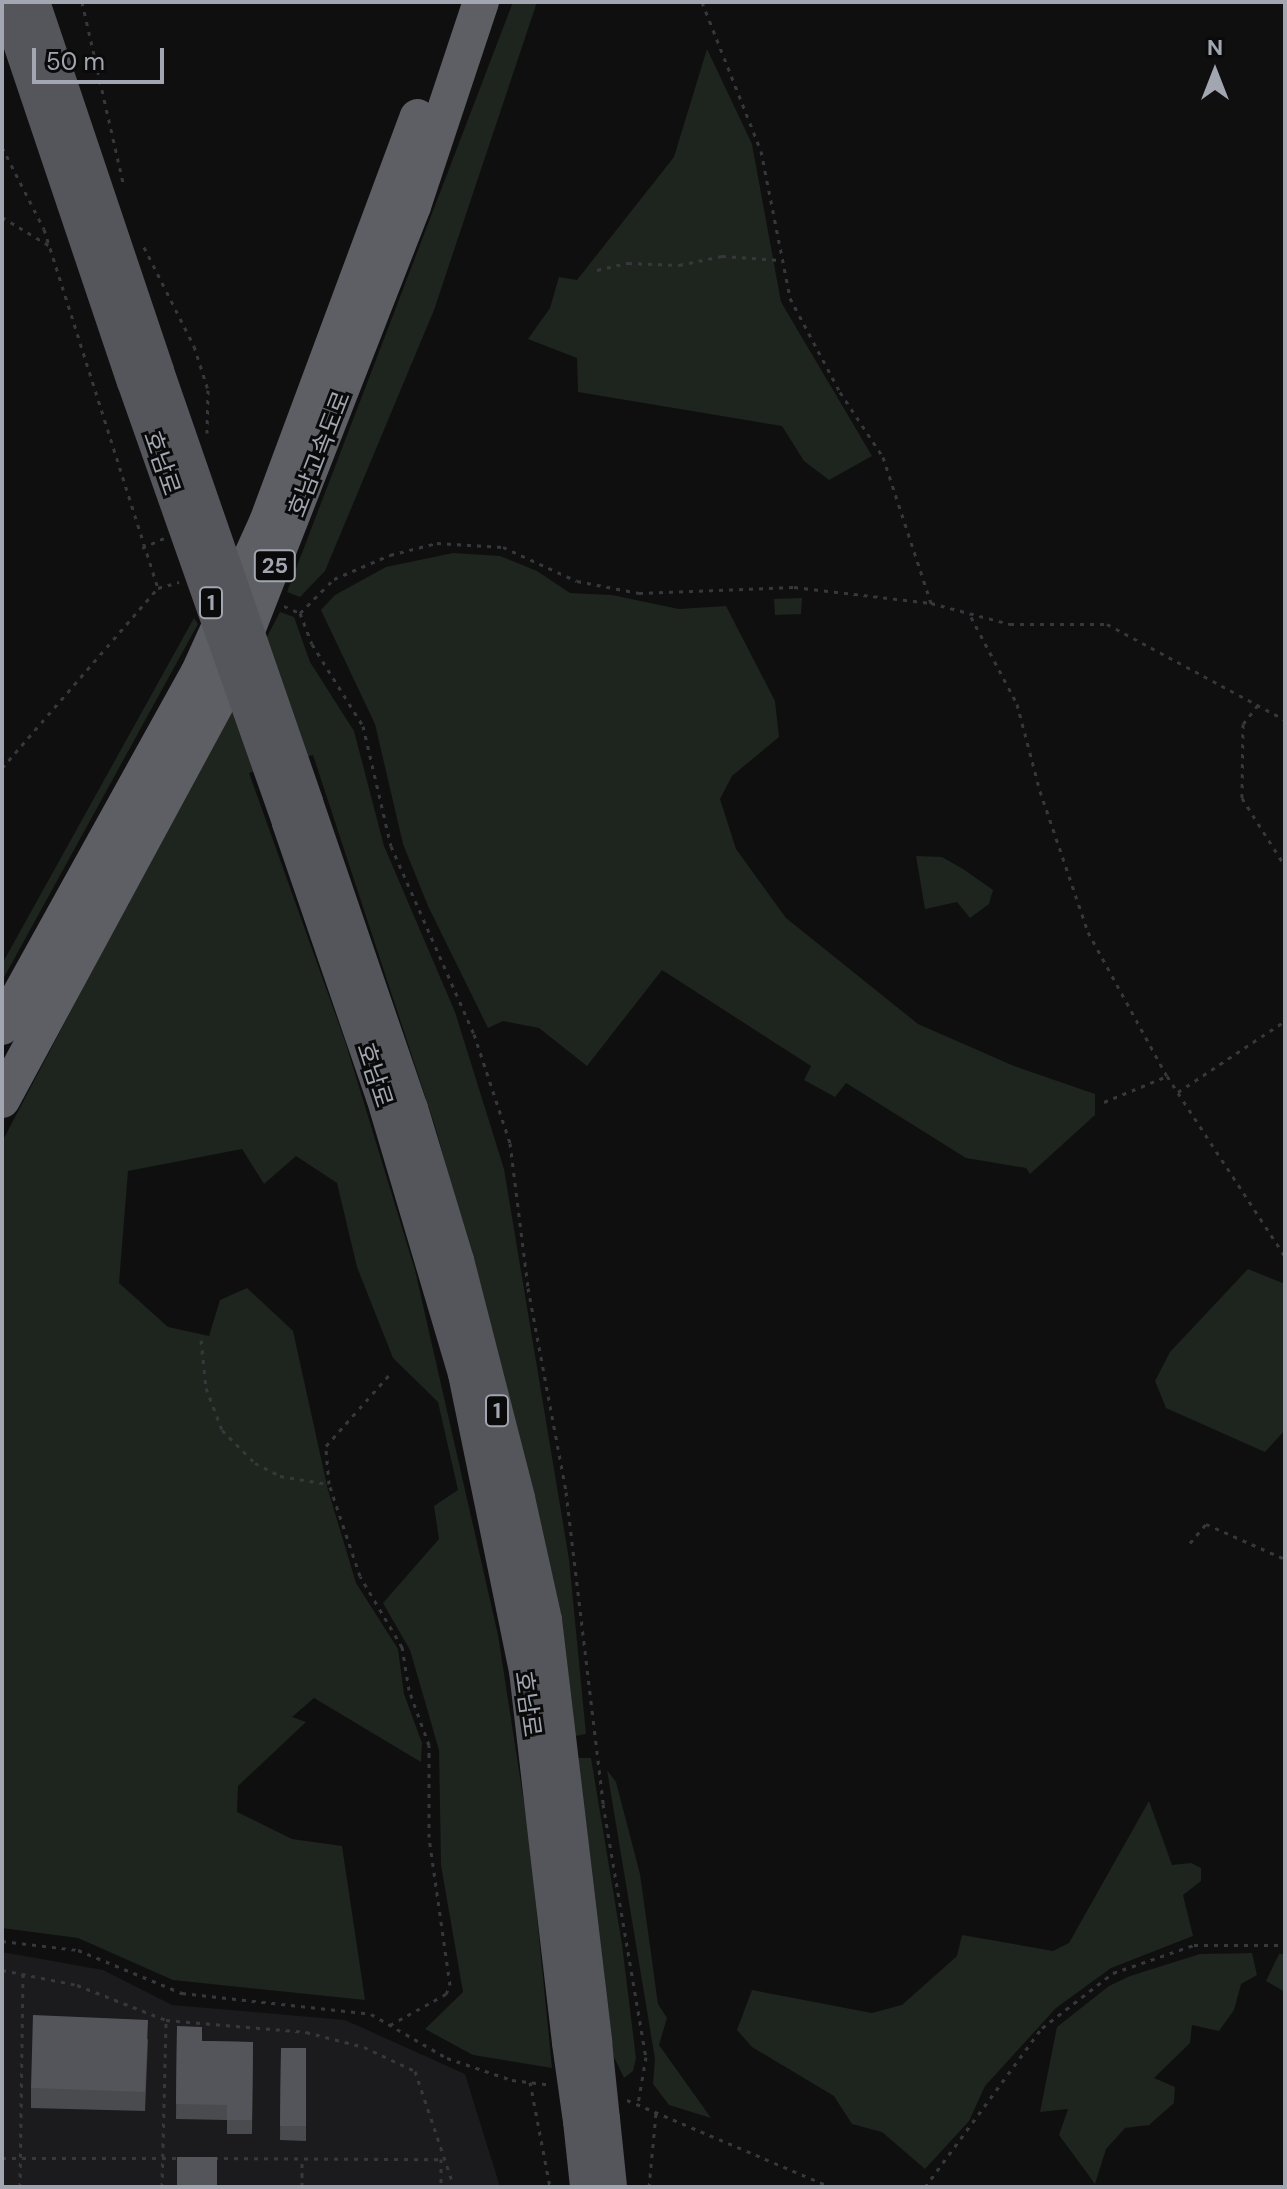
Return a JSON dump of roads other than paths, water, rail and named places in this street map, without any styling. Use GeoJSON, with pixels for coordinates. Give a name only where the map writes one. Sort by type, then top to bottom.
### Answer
{"type":"FeatureCollection","features":[{"type":"Feature","properties":{"kind":"highway","name":"호남로"},"geometry":{"type":"LineString","coordinates":[[5,2],[146,377],[298,812],[412,1108],[458,1260],[519,1498],[546,1620],[582,2042],[602,2113],[611,2187]]}},
{"type":"Feature","properties":{"kind":"highway","name":"호남로"},"geometry":{"type":"LineString","coordinates":[[34,2],[146,377]]}},
{"type":"Feature","properties":{"kind":"highway","name":"호남고속도로"},"geometry":{"type":"LineString","coordinates":[[2,1027],[198,674],[267,522],[457,2]]}},
{"type":"Feature","properties":{"kind":"highway","name":"호남고속도로"},"geometry":{"type":"LineString","coordinates":[[2,1100],[225,687],[413,206],[481,2]]}},
{"type":"Feature","properties":{"kind":"highway","name":"호남로"},"geometry":{"type":"LineString","coordinates":[[586,2187],[602,2113]]}}]}
